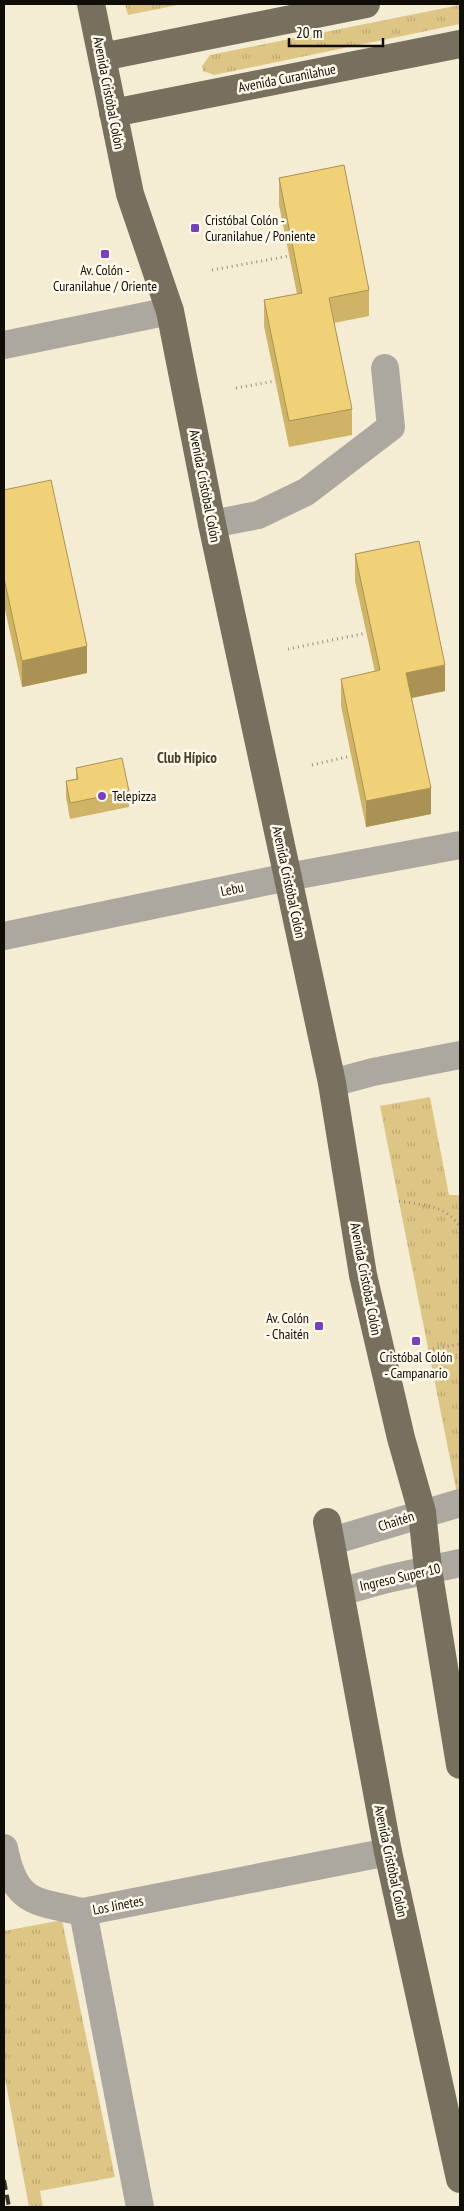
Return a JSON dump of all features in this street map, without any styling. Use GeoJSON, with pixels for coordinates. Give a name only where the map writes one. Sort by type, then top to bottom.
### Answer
{"type":"FeatureCollection","features":[{"type":"Feature","properties":{"kind":"main road","name":"Avenida Cristóbal Colón"},"geometry":{"type":"LineString","coordinates":[[91,4],[130,194],[170,311],[212,524],[332,1083],[363,1275],[401,1438],[422,1512],[428,1570],[460,1765]]}},
{"type":"Feature","properties":{"kind":"main road"},"geometry":{"type":"LineString","coordinates":[[102,57],[366,4]]}},
{"type":"Feature","properties":{"kind":"main road","name":"Avenida Curanilahue"},"geometry":{"type":"LineString","coordinates":[[113,113],[460,44]]}},
{"type":"Feature","properties":{"kind":"main road","name":"Avenida Cristóbal Colón"},"geometry":{"type":"LineString","coordinates":[[329,1532],[388,1852],[460,2178]]}},
{"type":"Feature","properties":{"kind":"street"},"geometry":{"type":"LineString","coordinates":[[4,345],[170,311]]}},
{"type":"Feature","properties":{"kind":"street"},"geometry":{"type":"LineString","coordinates":[[212,524],[258,515],[306,492],[391,426],[385,368]]}},
{"type":"Feature","properties":{"kind":"street","name":"Lebu"},"geometry":{"type":"LineString","coordinates":[[4,936],[288,877],[460,845]]}},
{"type":"Feature","properties":{"kind":"street"},"geometry":{"type":"LineString","coordinates":[[332,1083],[373,1072],[460,1055]]}},
{"type":"Feature","properties":{"kind":"street","name":"Chaitén"},"geometry":{"type":"LineString","coordinates":[[329,1532],[460,1502]]}},
{"type":"Feature","properties":{"kind":"street","name":"Ingreso Super 10"},"geometry":{"type":"LineString","coordinates":[[340,1592],[460,1564]]}},
{"type":"Feature","properties":{"kind":"street"},"geometry":{"type":"LineString","coordinates":[[4,1848],[13,1881],[34,1902],[83,1912]]}},
{"type":"Feature","properties":{"kind":"street","name":"Los Jinetes"},"geometry":{"type":"LineString","coordinates":[[140,2207],[83,1912],[388,1852]]}},
{"type":"Feature","properties":{"kind":"path"},"geometry":{"type":"LineString","coordinates":[[212,270],[289,256]]}},
{"type":"Feature","properties":{"kind":"path"},"geometry":{"type":"LineString","coordinates":[[236,388],[275,381]]}},
{"type":"Feature","properties":{"kind":"path"},"geometry":{"type":"LineString","coordinates":[[288,649],[366,633]]}},
{"type":"Feature","properties":{"kind":"path"},"geometry":{"type":"LineString","coordinates":[[312,764],[351,756]]}},
{"type":"Feature","properties":{"kind":"path"},"geometry":{"type":"LineString","coordinates":[[399,1201],[438,1208],[454,1217],[460,1227]]}},
{"type":"Feature","properties":{"kind":"path"},"geometry":{"type":"LineString","coordinates":[[428,1350],[460,1344]]}},
{"type":"Feature","properties":{"kind":"green space"},"geometry":{"type":"Polygon","coordinates":[[[125,4],[183,4],[128,15],[125,4]]]}},
{"type":"Feature","properties":{"kind":"green space"},"geometry":{"type":"Polygon","coordinates":[[[460,5],[460,24],[214,75],[203,71],[202,66],[210,55],[460,5]]]}},
{"type":"Feature","properties":{"kind":"green space"},"geometry":{"type":"Polygon","coordinates":[[[430,1097],[449,1195],[460,1195],[460,1498],[458,1499],[380,1106],[430,1097]]]}},
{"type":"Feature","properties":{"kind":"green space"},"geometry":{"type":"Polygon","coordinates":[[[62,1920],[115,2177],[40,2191],[43,2207],[29,2207],[4,2073],[4,1931],[62,1920]]]}},
{"type":"Feature","properties":{"kind":"building"},"geometry":{"type":"Polygon","coordinates":[[[344,165],[369,290],[329,298],[352,409],[289,421],[264,300],[302,293],[279,178],[344,165]]]}},
{"type":"Feature","properties":{"kind":"building"},"geometry":{"type":"Polygon","coordinates":[[[51,480],[87,646],[22,661],[4,578],[4,490],[51,480]]]}},
{"type":"Feature","properties":{"kind":"building"},"geometry":{"type":"Polygon","coordinates":[[[419,541],[445,665],[406,673],[431,788],[366,801],[341,679],[380,670],[355,554],[419,541]]]}},
{"type":"Feature","properties":{"kind":"building"},"geometry":{"type":"Polygon","coordinates":[[[122,758],[129,791],[70,803],[66,781],[78,779],[76,768],[122,758]]]}},
{"type":"Feature","properties":{"kind":"railway"},"geometry":{"type":"LineString","coordinates":[[4,2180],[9,2207]]}},
{"type":"Feature","properties":{"kind":"place","name":"Cristóbal Colón - Curanilahue / Poniente"},"geometry":{"type":"Point","coordinates":[195,228]}},
{"type":"Feature","properties":{"kind":"place","name":"Av. Colón - Curanilahue / Oriente"},"geometry":{"type":"Point","coordinates":[105,254]}},
{"type":"Feature","properties":{"kind":"place","name":"Telepizza"},"geometry":{"type":"Point","coordinates":[102,796]}},
{"type":"Feature","properties":{"kind":"place","name":"Av. Colón - Chaitén"},"geometry":{"type":"Point","coordinates":[319,1326]}},
{"type":"Feature","properties":{"kind":"place","name":"Cristóbal Colón - Campanario"},"geometry":{"type":"Point","coordinates":[416,1341]}},
{"type":"Feature","properties":{"kind":"district","name":"Club Hípico"},"geometry":{"type":"Point","coordinates":[187,758]}}]}
